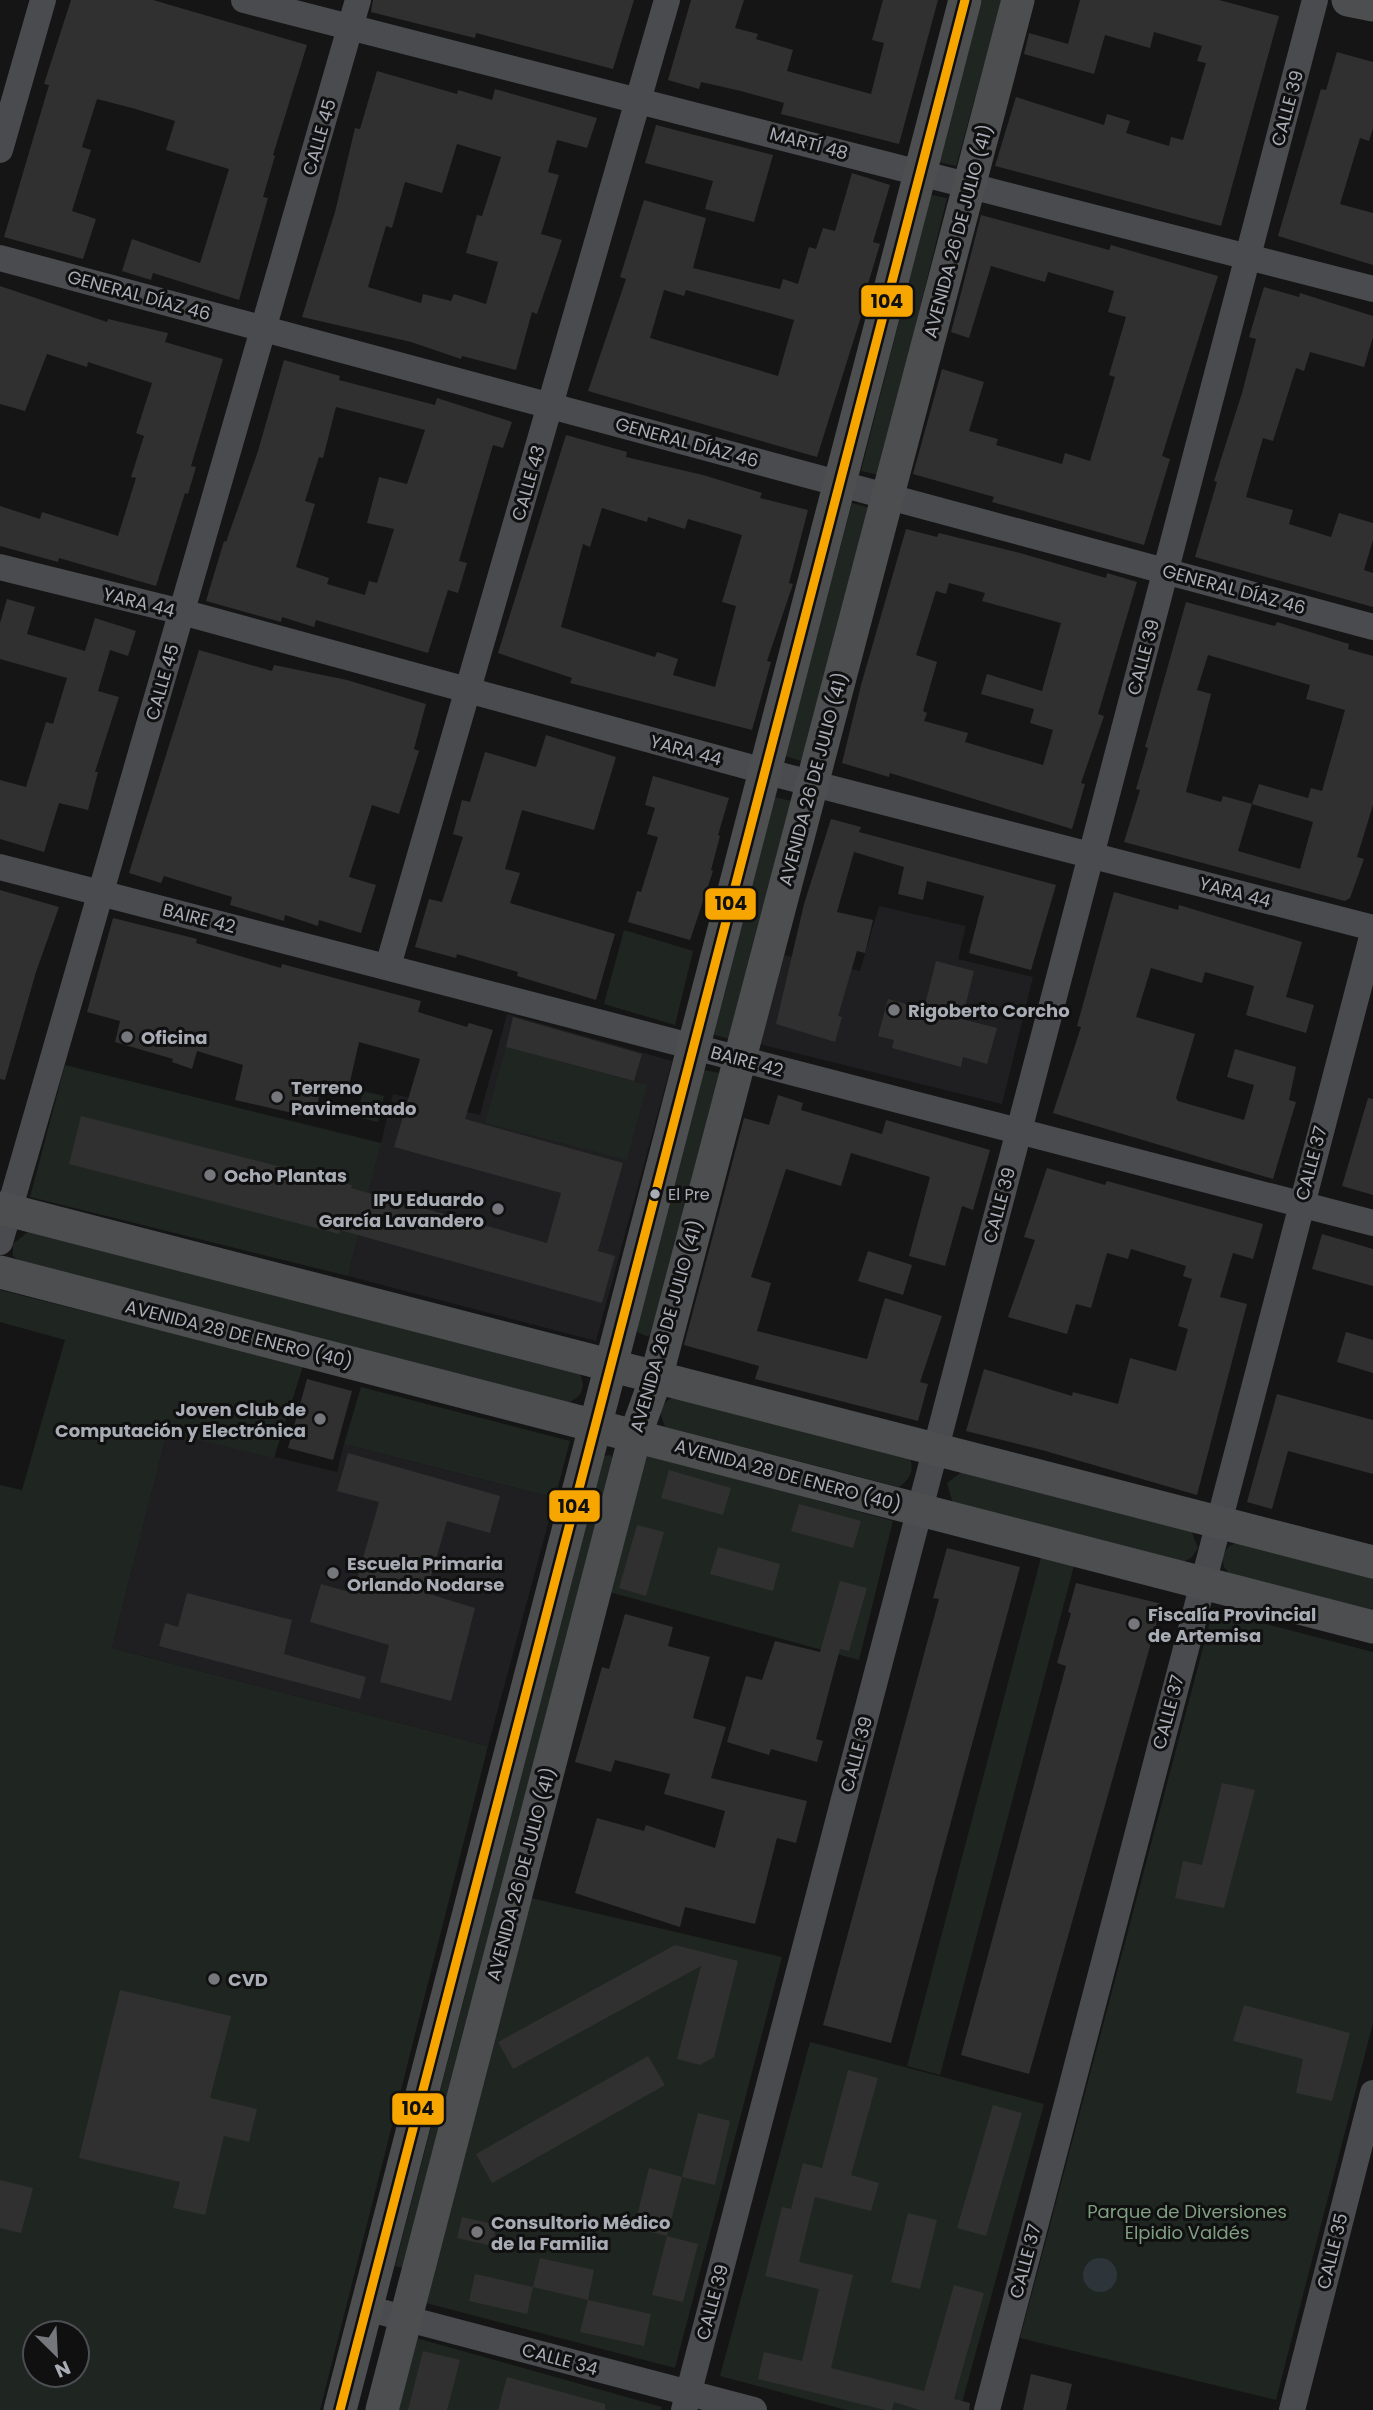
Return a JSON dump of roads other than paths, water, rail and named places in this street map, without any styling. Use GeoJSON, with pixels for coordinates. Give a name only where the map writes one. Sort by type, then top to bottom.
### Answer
{"type":"FeatureCollection","features":[{"type":"Feature","properties":{"kind":"main road"},"geometry":{"type":"LineString","coordinates":[[340,2410],[965,0]]}},
{"type":"Feature","properties":{"kind":"main road","name":"AVENIDA 26 DE JULIO (41)"},"geometry":{"type":"LineString","coordinates":[[382,2410],[635,1436],[656,1378],[1018,0]]}},
{"type":"Feature","properties":{"kind":"main road"},"geometry":{"type":"LineString","coordinates":[[1348,0],[1373,5]]}},
{"type":"Feature","properties":{"kind":"main road"},"geometry":{"type":"LineString","coordinates":[[5,1210],[1373,1562]]}},
{"type":"Feature","properties":{"kind":"main road","name":"AVENIDA 28 DE ENERO (40)"},"geometry":{"type":"LineString","coordinates":[[0,1272],[1373,1627]]}},
{"type":"Feature","properties":{"kind":"street"},"geometry":{"type":"LineString","coordinates":[[0,150],[43,0]]}},
{"type":"Feature","properties":{"kind":"street","name":"MARTÍ 48"},"geometry":{"type":"LineString","coordinates":[[244,0],[1373,289]]}},
{"type":"Feature","properties":{"kind":"street","name":"CALLE 45"},"geometry":{"type":"LineString","coordinates":[[0,1242],[5,1210],[101,893],[358,0]]}},
{"type":"Feature","properties":{"kind":"street","name":"CALLE 43"},"geometry":{"type":"LineString","coordinates":[[388,967],[667,0]]}},
{"type":"Feature","properties":{"kind":"street","name":"CALLE 39"},"geometry":{"type":"LineString","coordinates":[[686,2401],[1315,0]]}},
{"type":"Feature","properties":{"kind":"street","name":"GENERAL DÍAZ 46"},"geometry":{"type":"LineString","coordinates":[[0,258],[1373,627]]}},
{"type":"Feature","properties":{"kind":"street","name":"YARA 44"},"geometry":{"type":"LineString","coordinates":[[0,567],[182,612],[764,771],[1373,931]]}},
{"type":"Feature","properties":{"kind":"street","name":"BAIRE 42"},"geometry":{"type":"LineString","coordinates":[[0,867],[1373,1223]]}},
{"type":"Feature","properties":{"kind":"street","name":"CALLE 37"},"geometry":{"type":"LineString","coordinates":[[986,2410],[1373,931]]}},
{"type":"Feature","properties":{"kind":"street","name":"CALLE 35"},"geometry":{"type":"LineString","coordinates":[[1292,2410],[1373,2093]]}},
{"type":"Feature","properties":{"kind":"street","name":"CALLE 34"},"geometry":{"type":"LineString","coordinates":[[366,2308],[686,2401],[754,2410]]}},
{"type":"Feature","properties":{"kind":"place","name":"Rigoberto Corcho"},"geometry":{"type":"Point","coordinates":[894,1010]}},
{"type":"Feature","properties":{"kind":"place","name":"Oficina"},"geometry":{"type":"Point","coordinates":[127,1037]}},
{"type":"Feature","properties":{"kind":"place","name":"Terreno Pavimentado"},"geometry":{"type":"Point","coordinates":[277,1097]}},
{"type":"Feature","properties":{"kind":"place","name":"Ocho Plantas"},"geometry":{"type":"Point","coordinates":[210,1175]}},
{"type":"Feature","properties":{"kind":"place","name":"El Pre"},"geometry":{"type":"Point","coordinates":[655,1194]}},
{"type":"Feature","properties":{"kind":"place","name":"IPU Eduardo García Lavandero"},"geometry":{"type":"Point","coordinates":[498,1209]}},
{"type":"Feature","properties":{"kind":"place","name":"Joven Club de Computación y Electrónica"},"geometry":{"type":"Point","coordinates":[320,1419]}},
{"type":"Feature","properties":{"kind":"place","name":"Escuela Primaria Orlando Nodarse"},"geometry":{"type":"Point","coordinates":[333,1573]}},
{"type":"Feature","properties":{"kind":"place","name":"Fiscalía Provincial de Artemisa"},"geometry":{"type":"Point","coordinates":[1134,1624]}},
{"type":"Feature","properties":{"kind":"place","name":"CVD"},"geometry":{"type":"Point","coordinates":[214,1979]}},
{"type":"Feature","properties":{"kind":"place","name":"Consultorio Médico de la Familia"},"geometry":{"type":"Point","coordinates":[477,2232]}},
{"type":"Feature","properties":{"kind":"park label","name":"Parque de Diversiones Elpidio Valdés"},"geometry":{"type":"Point","coordinates":[1187,2221]}}]}
